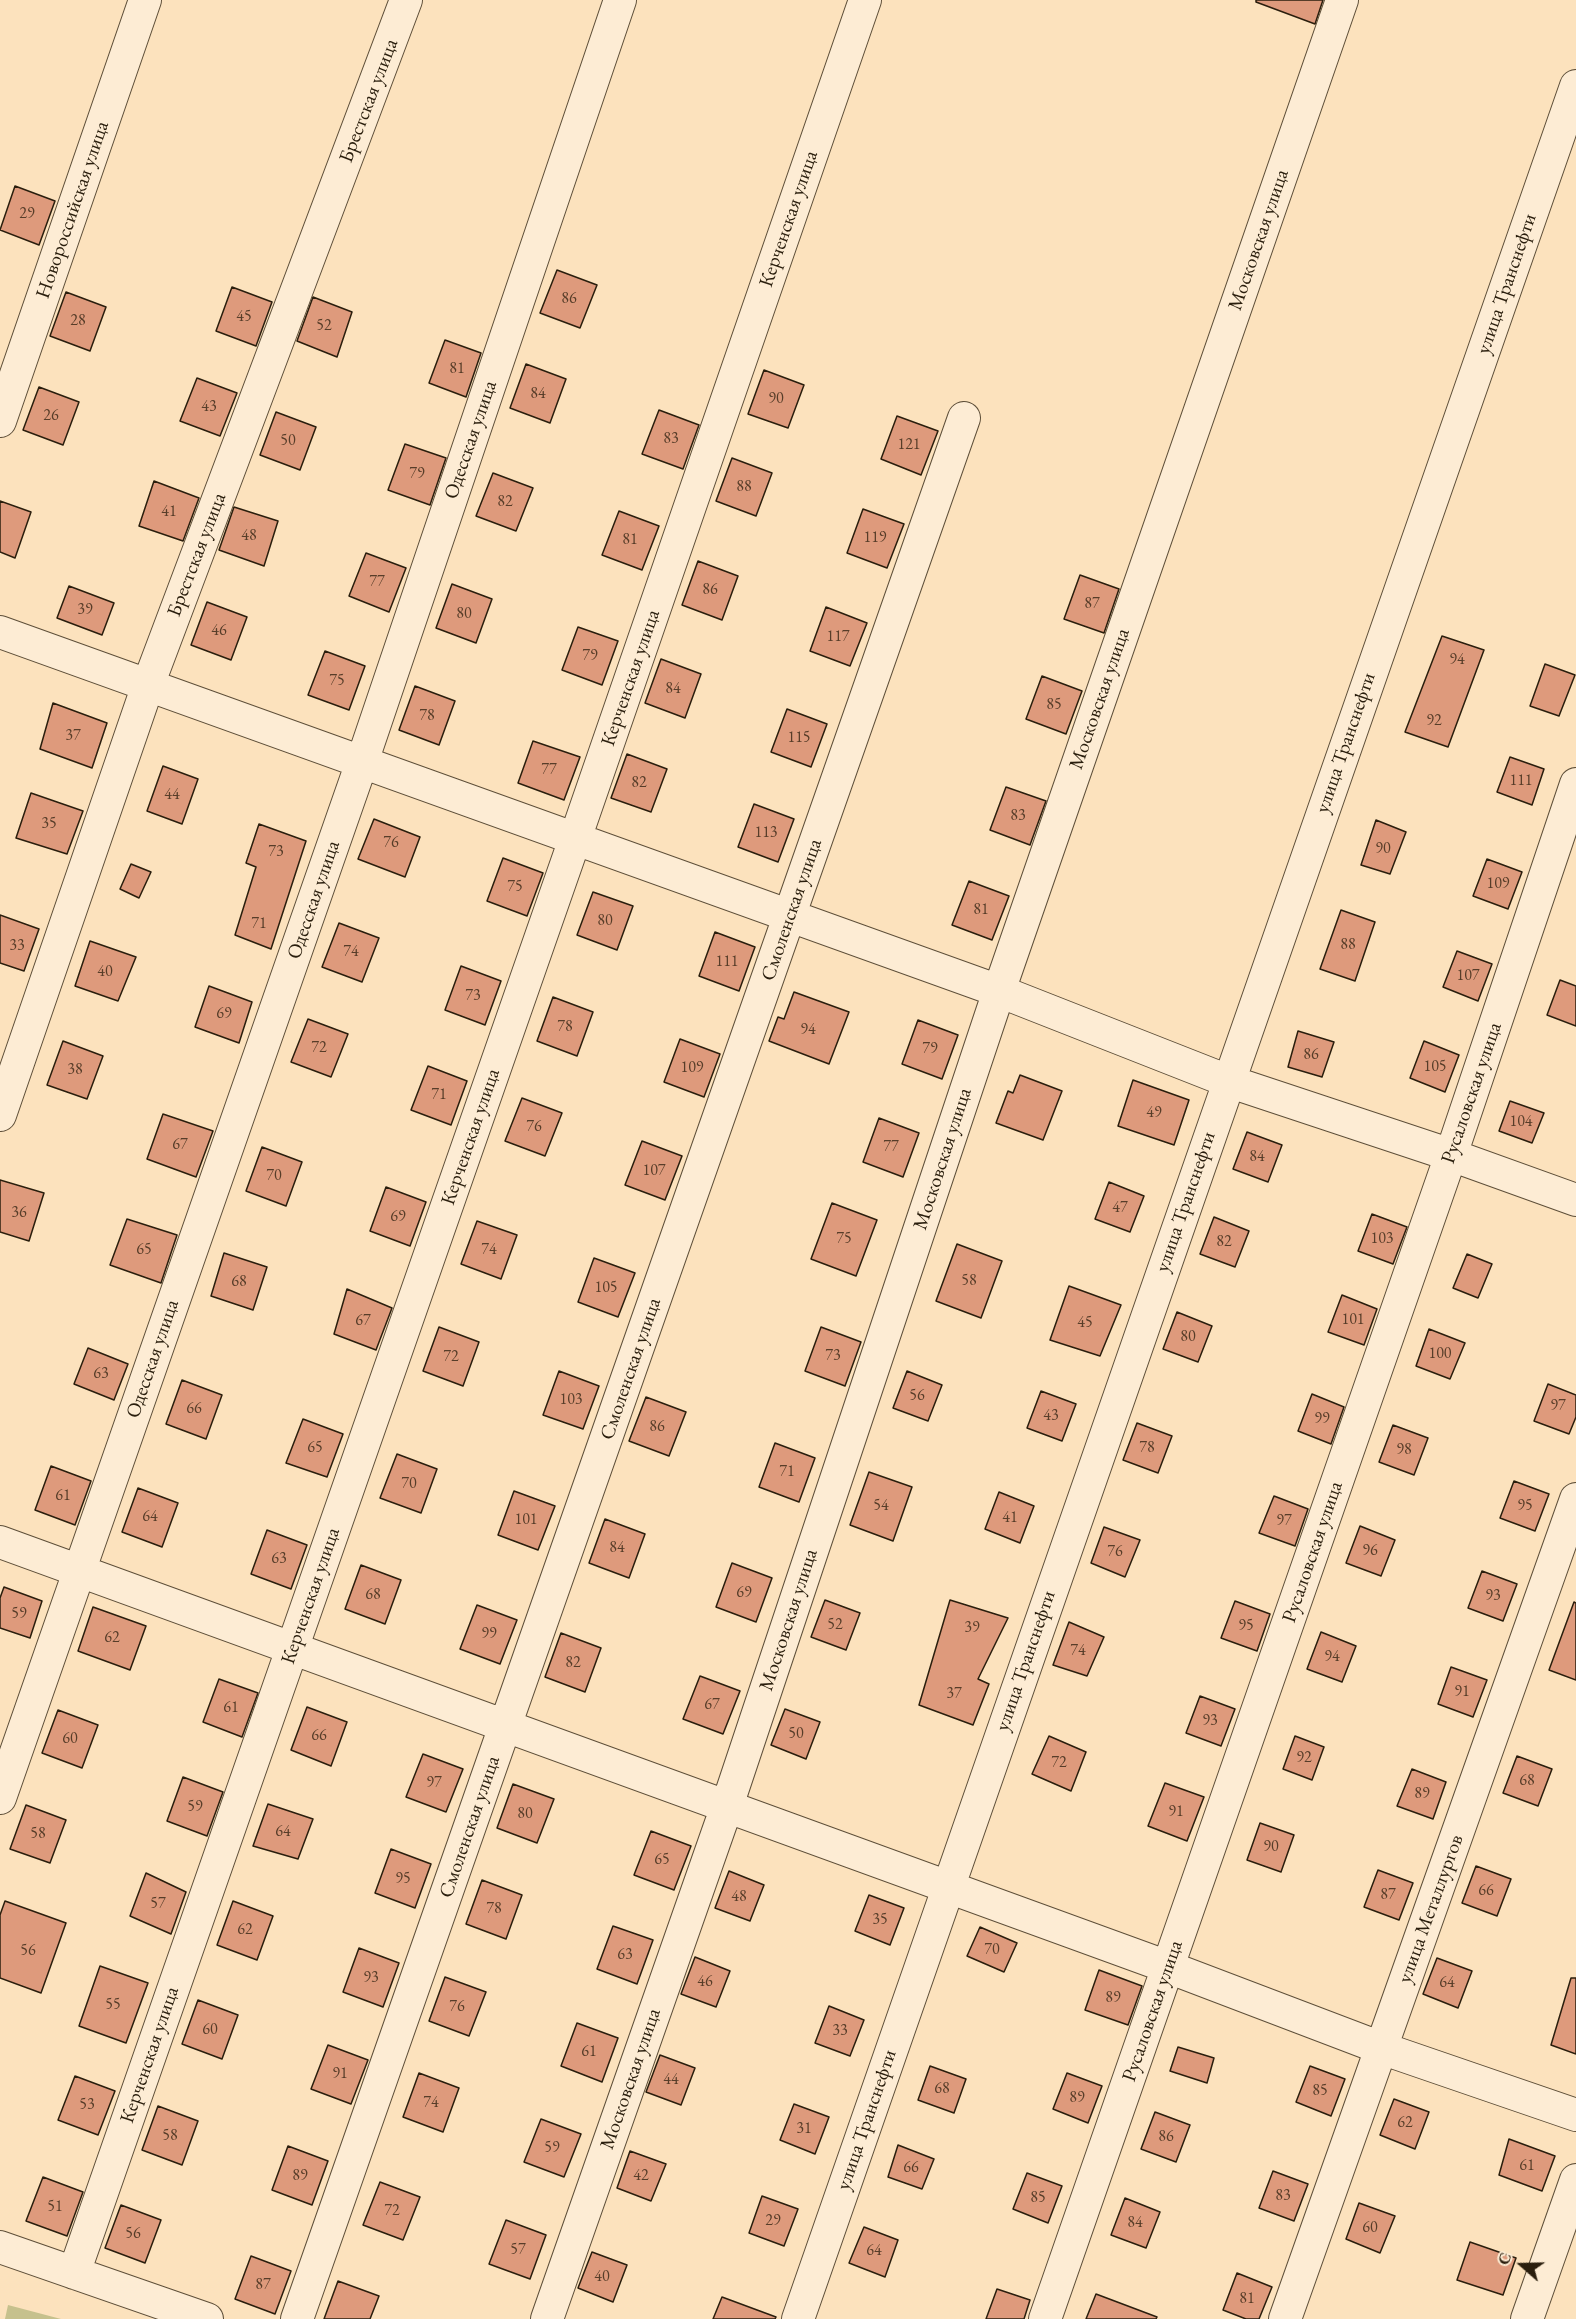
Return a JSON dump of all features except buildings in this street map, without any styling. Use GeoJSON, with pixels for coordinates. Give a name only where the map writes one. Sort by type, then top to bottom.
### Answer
{"type":"FeatureCollection","features":[{"type":"Feature","properties":{"kind":"street","name":"Новороссийская улица"},"geometry":{"type":"LineString","coordinates":[[0,420],[145,0]]}},
{"type":"Feature","properties":{"kind":"street","name":"Брестская улица"},"geometry":{"type":"LineString","coordinates":[[0,1115],[148,685],[406,0]]}},
{"type":"Feature","properties":{"kind":"street","name":"Одесская улица"},"geometry":{"type":"LineString","coordinates":[[0,1798],[362,762],[620,0]]}},
{"type":"Feature","properties":{"kind":"street","name":"Керченская улица"},"geometry":{"type":"LineString","coordinates":[[74,2273],[575,839],[865,0]]}},
{"type":"Feature","properties":{"kind":"street","name":"Московская улица"},"geometry":{"type":"LineString","coordinates":[[547,2319],[726,1806],[999,991],[1342,0]]}},
{"type":"Feature","properties":{"kind":"street","name":"улица Транснефти"},"geometry":{"type":"LineString","coordinates":[[798,2319],[1576,86]]}},
{"type":"Feature","properties":{"kind":"street","name":"Смоленская улица"},"geometry":{"type":"LineString","coordinates":[[297,2319],[964,418]]}},
{"type":"Feature","properties":{"kind":"street"},"geometry":{"type":"LineString","coordinates":[[0,632],[999,991],[1228,1081],[1451,1155],[1576,1200]]}},
{"type":"Feature","properties":{"kind":"street","name":"Русаловская улица"},"geometry":{"type":"LineString","coordinates":[[1045,2319],[1451,1155],[1576,784]]}},
{"type":"Feature","properties":{"kind":"street","name":"улица Металлургов"},"geometry":{"type":"LineString","coordinates":[[1285,2319],[1576,1499]]}},
{"type":"Feature","properties":{"kind":"street"},"geometry":{"type":"LineString","coordinates":[[0,1542],[1168,1966],[1381,2048],[1576,2115]]}},
{"type":"Feature","properties":{"kind":"street"},"geometry":{"type":"LineString","coordinates":[[1527,2319],[1576,2180]]}},
{"type":"Feature","properties":{"kind":"street"},"geometry":{"type":"LineString","coordinates":[[0,2247],[207,2319]]}},
{"type":"Feature","properties":{"kind":"shaded area"},"geometry":{"type":"Polygon","coordinates":[[[8,2305],[61,2319],[5,2319],[8,2305]]]}}]}
